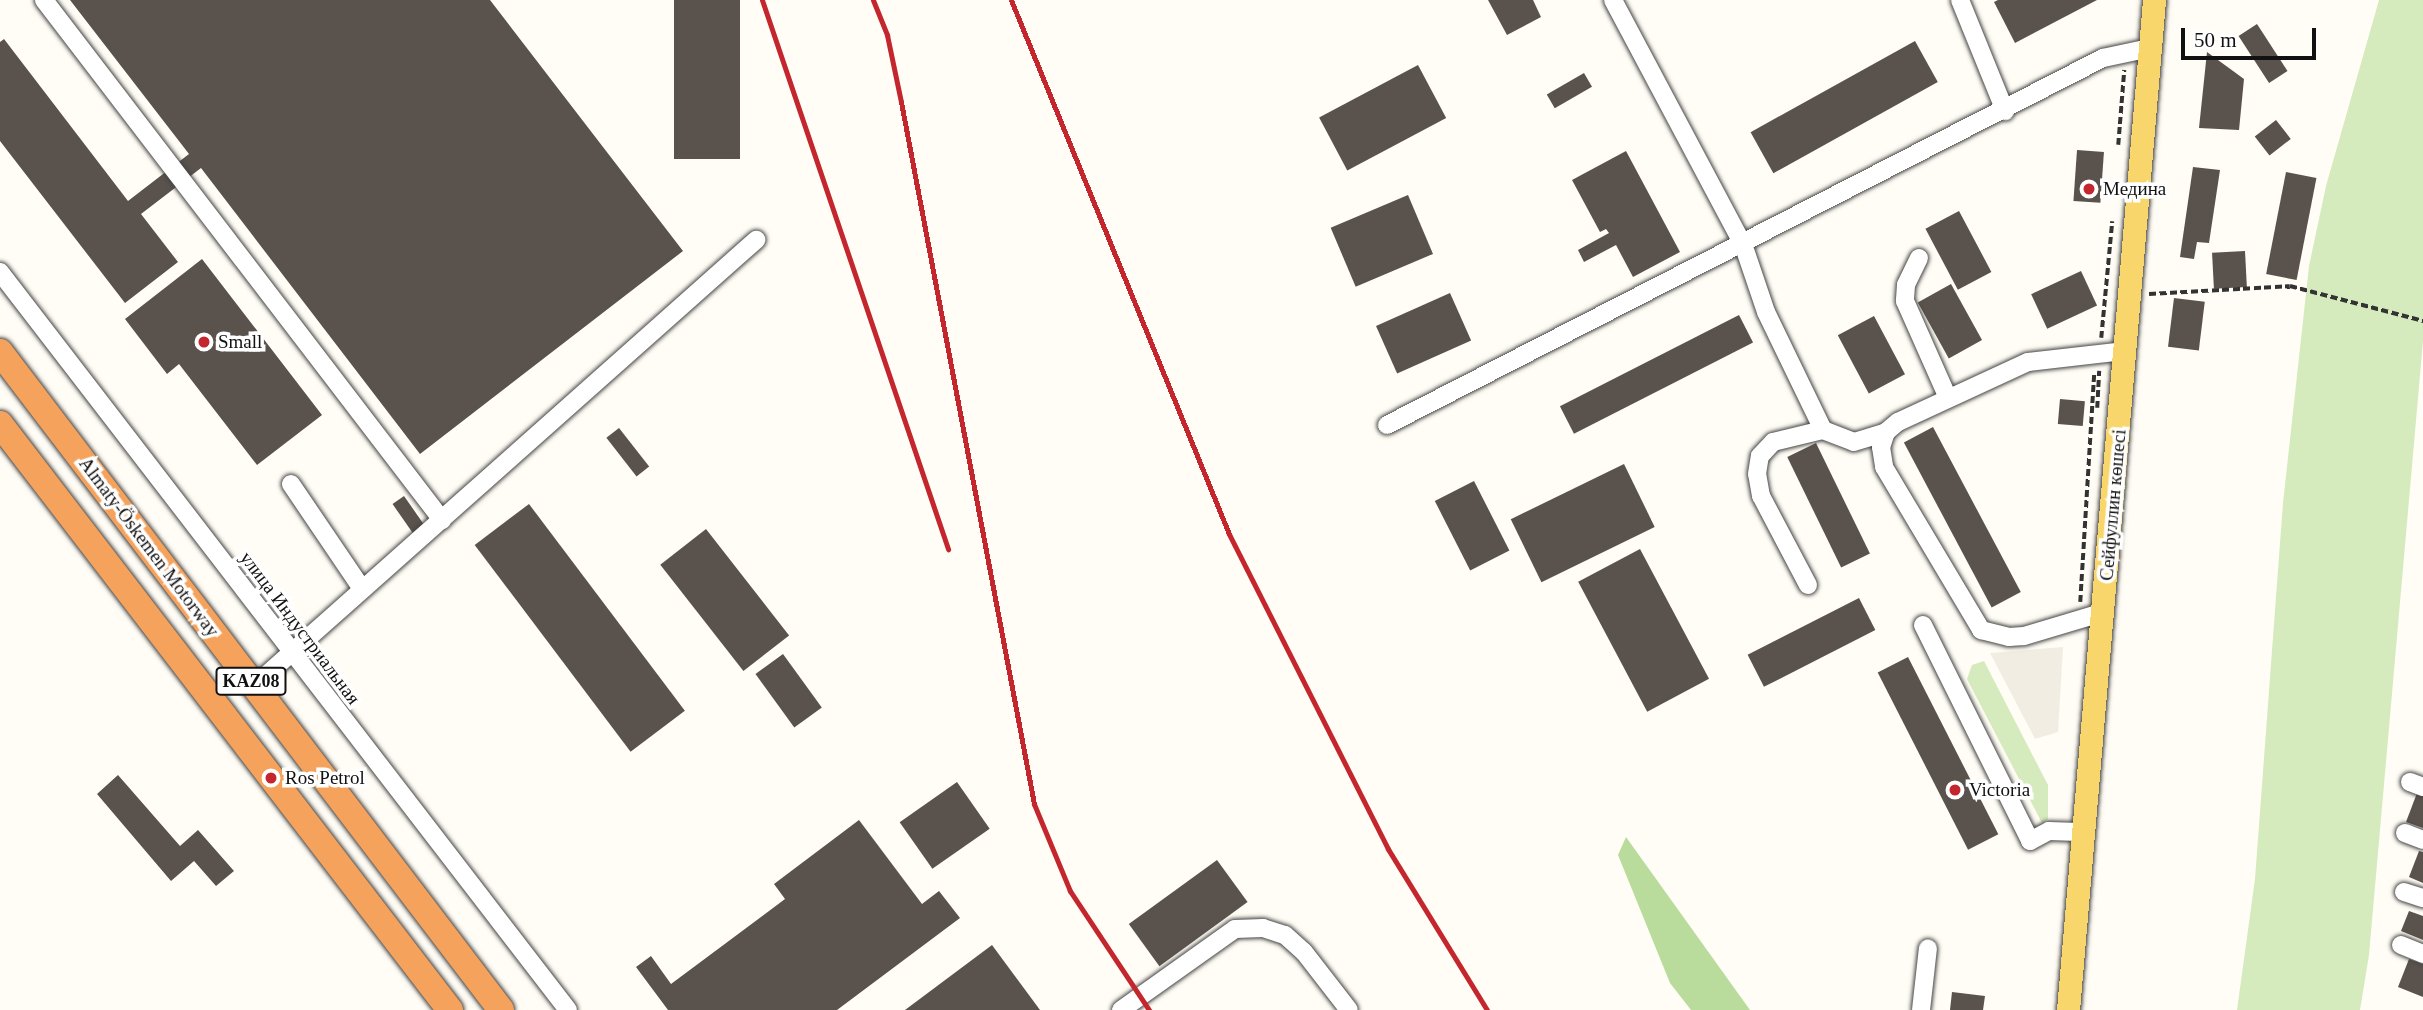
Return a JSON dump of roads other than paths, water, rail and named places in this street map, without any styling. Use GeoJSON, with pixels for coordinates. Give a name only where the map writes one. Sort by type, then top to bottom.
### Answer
{"type":"FeatureCollection","features":[{"type":"Feature","properties":{"kind":"highway","name":"Almaty-Öskemen Motorway"},"geometry":{"type":"LineString","coordinates":[[0,352],[501,1010]]}},
{"type":"Feature","properties":{"kind":"highway","name":"KAZ08"},"geometry":{"type":"LineString","coordinates":[[0,424],[450,1010]]}},
{"type":"Feature","properties":{"kind":"main road","name":"Сейфуллин көшесі"},"geometry":{"type":"LineString","coordinates":[[2068,1010],[2086,832],[2154,0]]}},
{"type":"Feature","properties":{"kind":"street"},"geometry":{"type":"LineString","coordinates":[[44,0],[442,520]]}},
{"type":"Feature","properties":{"kind":"street"},"geometry":{"type":"LineString","coordinates":[[1614,0],[1743,244],[1766,312],[1823,430]]}},
{"type":"Feature","properties":{"kind":"street"},"geometry":{"type":"LineString","coordinates":[[1959,0],[2006,111]]}},
{"type":"Feature","properties":{"kind":"street"},"geometry":{"type":"LineString","coordinates":[[1387,425],[2006,111],[2103,58],[2125,51],[2150,48]]}},
{"type":"Feature","properties":{"kind":"street"},"geometry":{"type":"LineString","coordinates":[[254,686],[756,240]]}},
{"type":"Feature","properties":{"kind":"street"},"geometry":{"type":"LineString","coordinates":[[1919,258],[1906,285],[1905,301],[1948,398]]}},
{"type":"Feature","properties":{"kind":"street","name":"улица Индустриальная"},"geometry":{"type":"LineString","coordinates":[[0,272],[568,1010]]}},
{"type":"Feature","properties":{"kind":"street"},"geometry":{"type":"LineString","coordinates":[[1808,585],[1761,496],[1756,474],[1760,456],[1773,442],[1823,430],[1854,442],[1886,432],[1948,398],[2028,362],[2125,351]]}},
{"type":"Feature","properties":{"kind":"street"},"geometry":{"type":"LineString","coordinates":[[1886,432],[1881,447],[1884,467],[1981,630],[2009,637],[2024,636],[2104,612]]}},
{"type":"Feature","properties":{"kind":"street"},"geometry":{"type":"LineString","coordinates":[[290,484],[362,589]]}},
{"type":"Feature","properties":{"kind":"street"},"geometry":{"type":"LineString","coordinates":[[1923,625],[2030,841],[2049,831],[2086,832]]}},
{"type":"Feature","properties":{"kind":"street"},"geometry":{"type":"LineString","coordinates":[[2405,833],[2423,841]]}},
{"type":"Feature","properties":{"kind":"street"},"geometry":{"type":"LineString","coordinates":[[2404,892],[2423,898]]}},
{"type":"Feature","properties":{"kind":"street"},"geometry":{"type":"LineString","coordinates":[[1121,1010],[1235,929],[1263,928],[1285,935],[1304,952],[1349,1010]]}},
{"type":"Feature","properties":{"kind":"street"},"geometry":{"type":"LineString","coordinates":[[2401,945],[2423,954]]}},
{"type":"Feature","properties":{"kind":"street"},"geometry":{"type":"LineString","coordinates":[[1921,1010],[1928,948]]}},
{"type":"Feature","properties":{"kind":"railway"},"geometry":{"type":"LineString","coordinates":[[762,0],[948,549]]}},
{"type":"Feature","properties":{"kind":"railway"},"geometry":{"type":"LineString","coordinates":[[873,0],[887,35],[901,102],[1034,804],[1070,891],[1149,1010]]}},
{"type":"Feature","properties":{"kind":"railway"},"geometry":{"type":"LineString","coordinates":[[1011,0],[1229,534],[1388,849],[1487,1010]]}},
{"type":"Feature","properties":{"kind":"place","name":"Медина"},"geometry":{"type":"Point","coordinates":[2089,189]}},
{"type":"Feature","properties":{"kind":"place","name":"Small"},"geometry":{"type":"Point","coordinates":[204,342]}},
{"type":"Feature","properties":{"kind":"place","name":"Ros Petrol"},"geometry":{"type":"Point","coordinates":[271,778]}},
{"type":"Feature","properties":{"kind":"place","name":"Victoria"},"geometry":{"type":"Point","coordinates":[1955,790]}}]}
